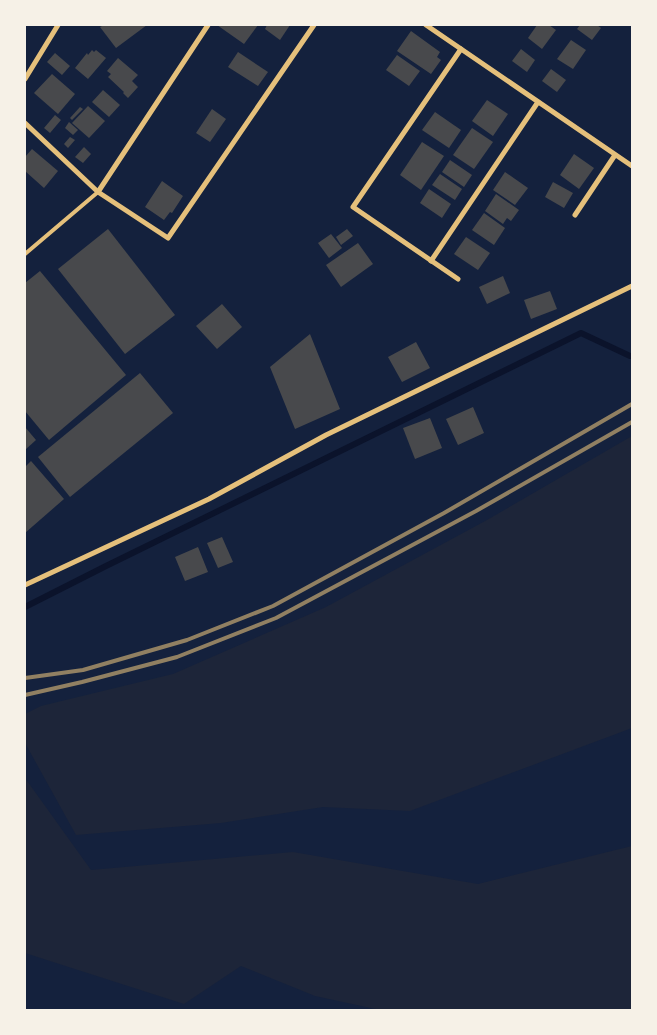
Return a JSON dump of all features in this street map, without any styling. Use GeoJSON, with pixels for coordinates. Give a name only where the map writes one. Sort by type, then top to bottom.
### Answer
{"type":"FeatureCollection","features":[{"type":"Feature","properties":{"kind":"street"},"geometry":{"type":"LineString","coordinates":[[25,79],[58,25]]}},
{"type":"Feature","properties":{"kind":"street"},"geometry":{"type":"LineString","coordinates":[[98,192],[208,25]]}},
{"type":"Feature","properties":{"kind":"street"},"geometry":{"type":"LineString","coordinates":[[25,123],[98,192],[168,238],[314,25]]}},
{"type":"Feature","properties":{"kind":"street"},"geometry":{"type":"LineString","coordinates":[[426,25],[632,166]]}},
{"type":"Feature","properties":{"kind":"street"},"geometry":{"type":"LineString","coordinates":[[458,278],[353,207],[461,49]]}},
{"type":"Feature","properties":{"kind":"street"},"geometry":{"type":"LineString","coordinates":[[431,261],[538,102]]}},
{"type":"Feature","properties":{"kind":"street"},"geometry":{"type":"LineString","coordinates":[[575,215],[615,155]]}},
{"type":"Feature","properties":{"kind":"street"},"geometry":{"type":"LineString","coordinates":[[25,585],[209,499],[326,435],[632,286]]}},
{"type":"Feature","properties":{"kind":"lane"},"geometry":{"type":"LineString","coordinates":[[25,254],[98,192]]}},
{"type":"Feature","properties":{"kind":"shaded area"},"geometry":{"type":"Polygon","coordinates":[[[632,436],[632,728],[410,811],[323,807],[221,823],[76,835],[25,743],[25,714],[41,706],[173,674],[326,607],[487,520],[632,436]]]}},
{"type":"Feature","properties":{"kind":"shaded area"},"geometry":{"type":"Polygon","coordinates":[[[25,778],[91,870],[293,852],[478,884],[632,846],[632,1010],[380,1010],[315,996],[241,966],[184,1004],[25,953],[25,778]]]}},
{"type":"Feature","properties":{"kind":"building"},"geometry":{"type":"Polygon","coordinates":[[[104,25],[147,25],[116,48],[100,27],[104,25]]]}},
{"type":"Feature","properties":{"kind":"building"},"geometry":{"type":"Polygon","coordinates":[[[217,25],[258,25],[244,44],[217,25]]]}},
{"type":"Feature","properties":{"kind":"building"},"geometry":{"type":"Polygon","coordinates":[[[267,25],[290,25],[280,40],[265,29],[267,25]]]}},
{"type":"Feature","properties":{"kind":"building"},"geometry":{"type":"Polygon","coordinates":[[[537,25],[549,25],[556,30],[542,49],[528,38],[537,25]]]}},
{"type":"Feature","properties":{"kind":"building"},"geometry":{"type":"Polygon","coordinates":[[[580,25],[597,25],[601,28],[592,40],[577,29],[580,25]]]}},
{"type":"Feature","properties":{"kind":"building"},"geometry":{"type":"Polygon","coordinates":[[[411,31],[440,52],[437,57],[441,60],[431,74],[397,51],[411,31]]]}},
{"type":"Feature","properties":{"kind":"building"},"geometry":{"type":"Polygon","coordinates":[[[571,40],[586,50],[573,69],[557,59],[571,40]]]}},
{"type":"Feature","properties":{"kind":"building"},"geometry":{"type":"Polygon","coordinates":[[[521,49],[535,60],[527,72],[512,61],[521,49]]]}},
{"type":"Feature","properties":{"kind":"building"},"geometry":{"type":"Polygon","coordinates":[[[92,50],[94,52],[96,50],[106,58],[88,79],[75,68],[87,53],[88,55],[92,50]]]}},
{"type":"Feature","properties":{"kind":"building"},"geometry":{"type":"Polygon","coordinates":[[[238,52],[268,72],[258,86],[228,67],[238,52]]]}},
{"type":"Feature","properties":{"kind":"building"},"geometry":{"type":"Polygon","coordinates":[[[55,53],[70,66],[62,75],[47,62],[55,53]]]}},
{"type":"Feature","properties":{"kind":"building"},"geometry":{"type":"Polygon","coordinates":[[[397,55],[420,71],[409,86],[386,70],[397,55]]]}},
{"type":"Feature","properties":{"kind":"building"},"geometry":{"type":"Polygon","coordinates":[[[118,58],[138,75],[132,81],[138,87],[128,98],[108,77],[111,74],[107,71],[118,58]]]}},
{"type":"Feature","properties":{"kind":"building"},"geometry":{"type":"Polygon","coordinates":[[[551,69],[566,80],[557,92],[542,81],[551,69]]]}},
{"type":"Feature","properties":{"kind":"building"},"geometry":{"type":"Polygon","coordinates":[[[52,74],[75,94],[58,114],[34,93],[52,74]]]}},
{"type":"Feature","properties":{"kind":"building"},"geometry":{"type":"Polygon","coordinates":[[[103,90],[120,105],[109,117],[92,102],[103,90]]]}},
{"type":"Feature","properties":{"kind":"building"},"geometry":{"type":"Polygon","coordinates":[[[487,100],[508,114],[493,136],[472,121],[487,100]]]}},
{"type":"Feature","properties":{"kind":"building"},"geometry":{"type":"Polygon","coordinates":[[[88,106],[105,121],[89,138],[72,123],[88,106]]]}},
{"type":"Feature","properties":{"kind":"building"},"geometry":{"type":"Polygon","coordinates":[[[80,107],[83,109],[72,120],[70,118],[80,107]]]}},
{"type":"Feature","properties":{"kind":"building"},"geometry":{"type":"Polygon","coordinates":[[[212,109],[226,119],[210,142],[196,133],[212,109]]]}},
{"type":"Feature","properties":{"kind":"building"},"geometry":{"type":"Polygon","coordinates":[[[435,112],[461,130],[449,148],[422,130],[435,112]]]}},
{"type":"Feature","properties":{"kind":"building"},"geometry":{"type":"Polygon","coordinates":[[[55,115],[61,120],[50,133],[44,128],[55,115]]]}},
{"type":"Feature","properties":{"kind":"building"},"geometry":{"type":"Polygon","coordinates":[[[69,122],[78,130],[73,135],[65,128],[69,122]]]}},
{"type":"Feature","properties":{"kind":"building"},"geometry":{"type":"Polygon","coordinates":[[[472,128],[493,142],[474,169],[453,155],[472,128]]]}},
{"type":"Feature","properties":{"kind":"building"},"geometry":{"type":"Polygon","coordinates":[[[70,137],[75,140],[68,148],[64,144],[70,137]]]}},
{"type":"Feature","properties":{"kind":"building"},"geometry":{"type":"Polygon","coordinates":[[[422,142],[444,156],[421,190],[400,175],[422,142]]]}},
{"type":"Feature","properties":{"kind":"building"},"geometry":{"type":"Polygon","coordinates":[[[84,147],[91,154],[83,163],[75,157],[84,147]]]}},
{"type":"Feature","properties":{"kind":"building"},"geometry":{"type":"Polygon","coordinates":[[[32,149],[58,171],[44,188],[25,171],[25,157],[32,149]]]}},
{"type":"Feature","properties":{"kind":"building"},"geometry":{"type":"Polygon","coordinates":[[[574,154],[594,168],[579,189],[560,175],[574,154]]]}},
{"type":"Feature","properties":{"kind":"building"},"geometry":{"type":"Polygon","coordinates":[[[450,160],[472,175],[464,187],[442,172],[450,160]]]}},
{"type":"Feature","properties":{"kind":"building"},"geometry":{"type":"Polygon","coordinates":[[[505,172],[528,188],[515,205],[493,190],[505,172]]]}},
{"type":"Feature","properties":{"kind":"building"},"geometry":{"type":"Polygon","coordinates":[[[440,174],[462,189],[455,200],[432,185],[440,174]]]}},
{"type":"Feature","properties":{"kind":"building"},"geometry":{"type":"Polygon","coordinates":[[[162,181],[183,196],[172,213],[170,212],[164,220],[145,207],[162,181]]]}},
{"type":"Feature","properties":{"kind":"building"},"geometry":{"type":"Polygon","coordinates":[[[553,182],[573,193],[564,208],[545,197],[553,182]]]}},
{"type":"Feature","properties":{"kind":"building"},"geometry":{"type":"Polygon","coordinates":[[[429,189],[451,204],[442,218],[420,203],[429,189]]]}},
{"type":"Feature","properties":{"kind":"building"},"geometry":{"type":"Polygon","coordinates":[[[496,194],[519,210],[511,221],[507,218],[503,224],[485,211],[496,194]]]}},
{"type":"Feature","properties":{"kind":"building"},"geometry":{"type":"Polygon","coordinates":[[[484,213],[505,228],[494,245],[472,230],[484,213]]]}},
{"type":"Feature","properties":{"kind":"building"},"geometry":{"type":"Polygon","coordinates":[[[108,229],[175,315],[125,354],[58,269],[108,229]]]}},
{"type":"Feature","properties":{"kind":"building"},"geometry":{"type":"Polygon","coordinates":[[[347,229],[353,236],[341,245],[336,237],[347,229]]]}},
{"type":"Feature","properties":{"kind":"building"},"geometry":{"type":"Polygon","coordinates":[[[331,234],[342,248],[329,258],[318,243],[331,234]]]}},
{"type":"Feature","properties":{"kind":"building"},"geometry":{"type":"Polygon","coordinates":[[[466,237],[490,253],[478,270],[454,254],[466,237]]]}},
{"type":"Feature","properties":{"kind":"building"},"geometry":{"type":"Polygon","coordinates":[[[358,243],[373,264],[341,287],[326,265],[358,243]]]}},
{"type":"Feature","properties":{"kind":"building"},"geometry":{"type":"Polygon","coordinates":[[[40,271],[126,375],[49,440],[25,411],[25,283],[40,271]]]}},
{"type":"Feature","properties":{"kind":"building"},"geometry":{"type":"Polygon","coordinates":[[[503,276],[510,293],[487,304],[479,287],[503,276]]]}},
{"type":"Feature","properties":{"kind":"building"},"geometry":{"type":"Polygon","coordinates":[[[550,291],[557,309],[531,319],[524,300],[550,291]]]}},
{"type":"Feature","properties":{"kind":"building"},"geometry":{"type":"Polygon","coordinates":[[[222,304],[242,327],[217,349],[196,326],[222,304]]]}},
{"type":"Feature","properties":{"kind":"building"},"geometry":{"type":"Polygon","coordinates":[[[310,334],[340,409],[295,429],[270,367],[310,334]]]}},
{"type":"Feature","properties":{"kind":"building"},"geometry":{"type":"Polygon","coordinates":[[[416,342],[430,368],[402,382],[388,357],[416,342]]]}},
{"type":"Feature","properties":{"kind":"building"},"geometry":{"type":"Polygon","coordinates":[[[140,373],[173,413],[70,497],[38,457],[140,373]]]}},
{"type":"Feature","properties":{"kind":"building"},"geometry":{"type":"Polygon","coordinates":[[[473,407],[484,433],[458,445],[446,419],[473,407]]]}},
{"type":"Feature","properties":{"kind":"building"},"geometry":{"type":"Polygon","coordinates":[[[430,418],[442,448],[415,459],[403,428],[430,418]]]}},
{"type":"Feature","properties":{"kind":"building"},"geometry":{"type":"Polygon","coordinates":[[[25,427],[36,440],[25,450],[25,427]]]}},
{"type":"Feature","properties":{"kind":"building"},"geometry":{"type":"Polygon","coordinates":[[[31,461],[64,499],[25,533],[25,467],[31,461]]]}},
{"type":"Feature","properties":{"kind":"building"},"geometry":{"type":"Polygon","coordinates":[[[222,537],[233,562],[218,568],[207,543],[222,537]]]}},
{"type":"Feature","properties":{"kind":"building"},"geometry":{"type":"Polygon","coordinates":[[[198,547],[208,572],[185,581],[175,557],[198,547]]]}},
{"type":"Feature","properties":{"kind":"waterway"},"geometry":{"type":"LineString","coordinates":[[25,607],[581,333],[630,356]]}},
{"type":"Feature","properties":{"kind":"railway"},"geometry":{"type":"LineString","coordinates":[[25,678],[83,670],[187,640],[273,606],[444,513],[632,404]]}},
{"type":"Feature","properties":{"kind":"railway"},"geometry":{"type":"LineString","coordinates":[[25,695],[177,657],[276,618],[476,511],[632,422]]}}]}
